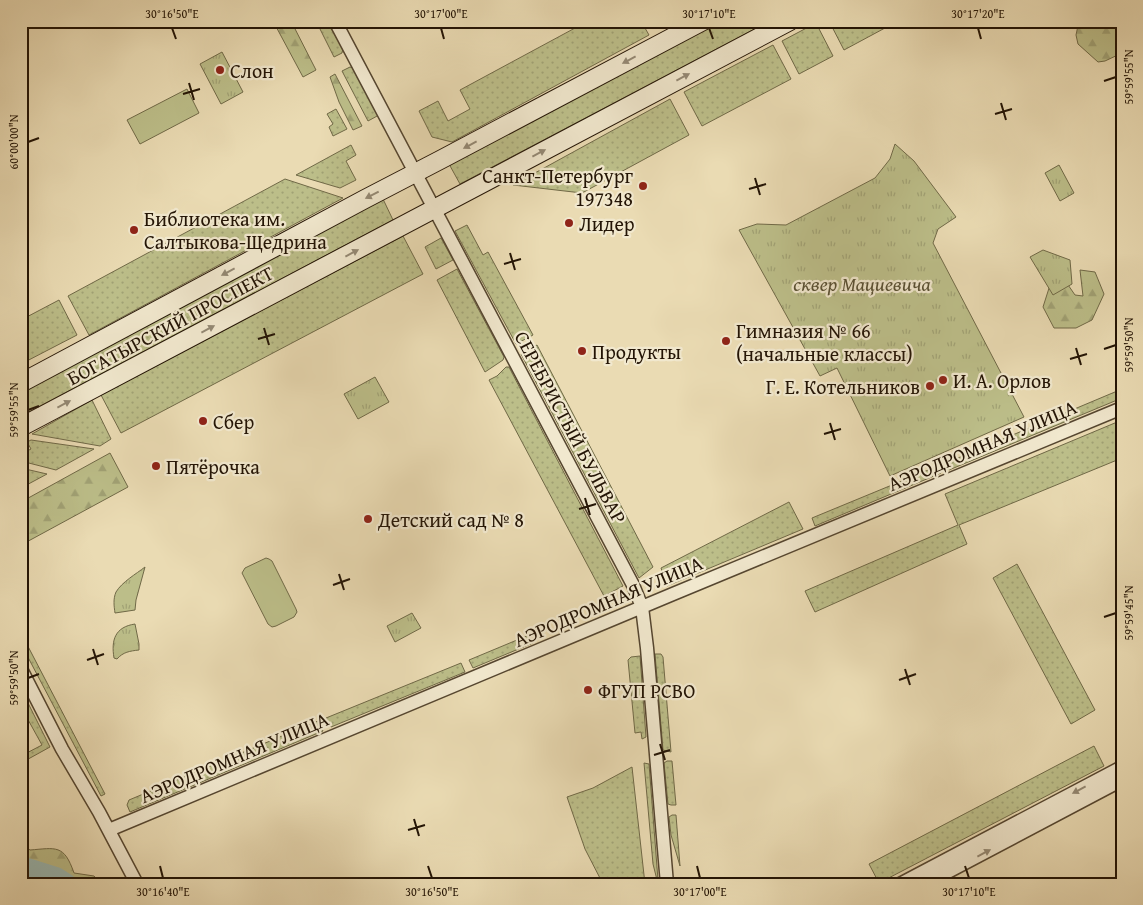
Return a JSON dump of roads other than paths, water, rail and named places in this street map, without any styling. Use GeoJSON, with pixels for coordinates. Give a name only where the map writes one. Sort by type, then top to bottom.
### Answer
{"type":"FeatureCollection","features":[{"type":"Feature","properties":{"kind":"main road","name":"БОГАТЫРСКИЙ ПРОСПЕКТ"},"geometry":{"type":"LineString","coordinates":[[21,383],[703,21]]}},
{"type":"Feature","properties":{"kind":"main road","name":"БОГАТЫРСКИЙ ПРОСПЕКТ"},"geometry":{"type":"LineString","coordinates":[[21,427],[790,21]]}},
{"type":"Feature","properties":{"kind":"street","name":"СЕРЕБРИСТЫЙ БУЛЬВАР"},"geometry":{"type":"LineString","coordinates":[[335,21],[434,210],[512,353],[633,585],[642,607],[667,884]]}},
{"type":"Feature","properties":{"kind":"street","name":"АЭРОДРОМНАЯ УЛИЦА"},"geometry":{"type":"LineString","coordinates":[[109,830],[1122,408]]}},
{"type":"Feature","properties":{"kind":"street"},"geometry":{"type":"LineString","coordinates":[[21,669],[62,750],[109,830],[137,884]]}},
{"type":"Feature","properties":{"kind":"street"},"geometry":{"type":"LineString","coordinates":[[900,884],[1122,767]]}},
{"type":"Feature","properties":{"kind":"street"},"geometry":{"type":"LineString","coordinates":[[925,884],[1122,780]]}},
{"type":"Feature","properties":{"kind":"waterway"},"geometry":{"type":"LineString","coordinates":[[21,866],[56,877],[67,884]]}},
{"type":"Feature","properties":{"kind":"place","name":"Слон"},"geometry":{"type":"Point","coordinates":[220,70]}},
{"type":"Feature","properties":{"kind":"place","name":"Санкт-Петербург 197348"},"geometry":{"type":"Point","coordinates":[643,186]}},
{"type":"Feature","properties":{"kind":"place","name":"Лидер"},"geometry":{"type":"Point","coordinates":[569,223]}},
{"type":"Feature","properties":{"kind":"place","name":"Библиотека им. Салтыкова-Щедрина"},"geometry":{"type":"Point","coordinates":[134,230]}},
{"type":"Feature","properties":{"kind":"place","name":"Гимназия № 66 (начальные классы)"},"geometry":{"type":"Point","coordinates":[726,341]}},
{"type":"Feature","properties":{"kind":"place","name":"Продукты"},"geometry":{"type":"Point","coordinates":[582,351]}},
{"type":"Feature","properties":{"kind":"place","name":"И. А. Орлов"},"geometry":{"type":"Point","coordinates":[943,380]}},
{"type":"Feature","properties":{"kind":"place","name":"Г. Е. Котельников"},"geometry":{"type":"Point","coordinates":[930,386]}},
{"type":"Feature","properties":{"kind":"place","name":"Сбер"},"geometry":{"type":"Point","coordinates":[203,421]}},
{"type":"Feature","properties":{"kind":"place","name":"Пятёрочка"},"geometry":{"type":"Point","coordinates":[156,466]}},
{"type":"Feature","properties":{"kind":"place","name":"Детский сад № 8"},"geometry":{"type":"Point","coordinates":[368,519]}},
{"type":"Feature","properties":{"kind":"place","name":"ФГУП РСВО"},"geometry":{"type":"Point","coordinates":[588,690]}},
{"type":"Feature","properties":{"kind":"park label","name":"сквер Мациевича"},"geometry":{"type":"Point","coordinates":[862,283]}}]}
